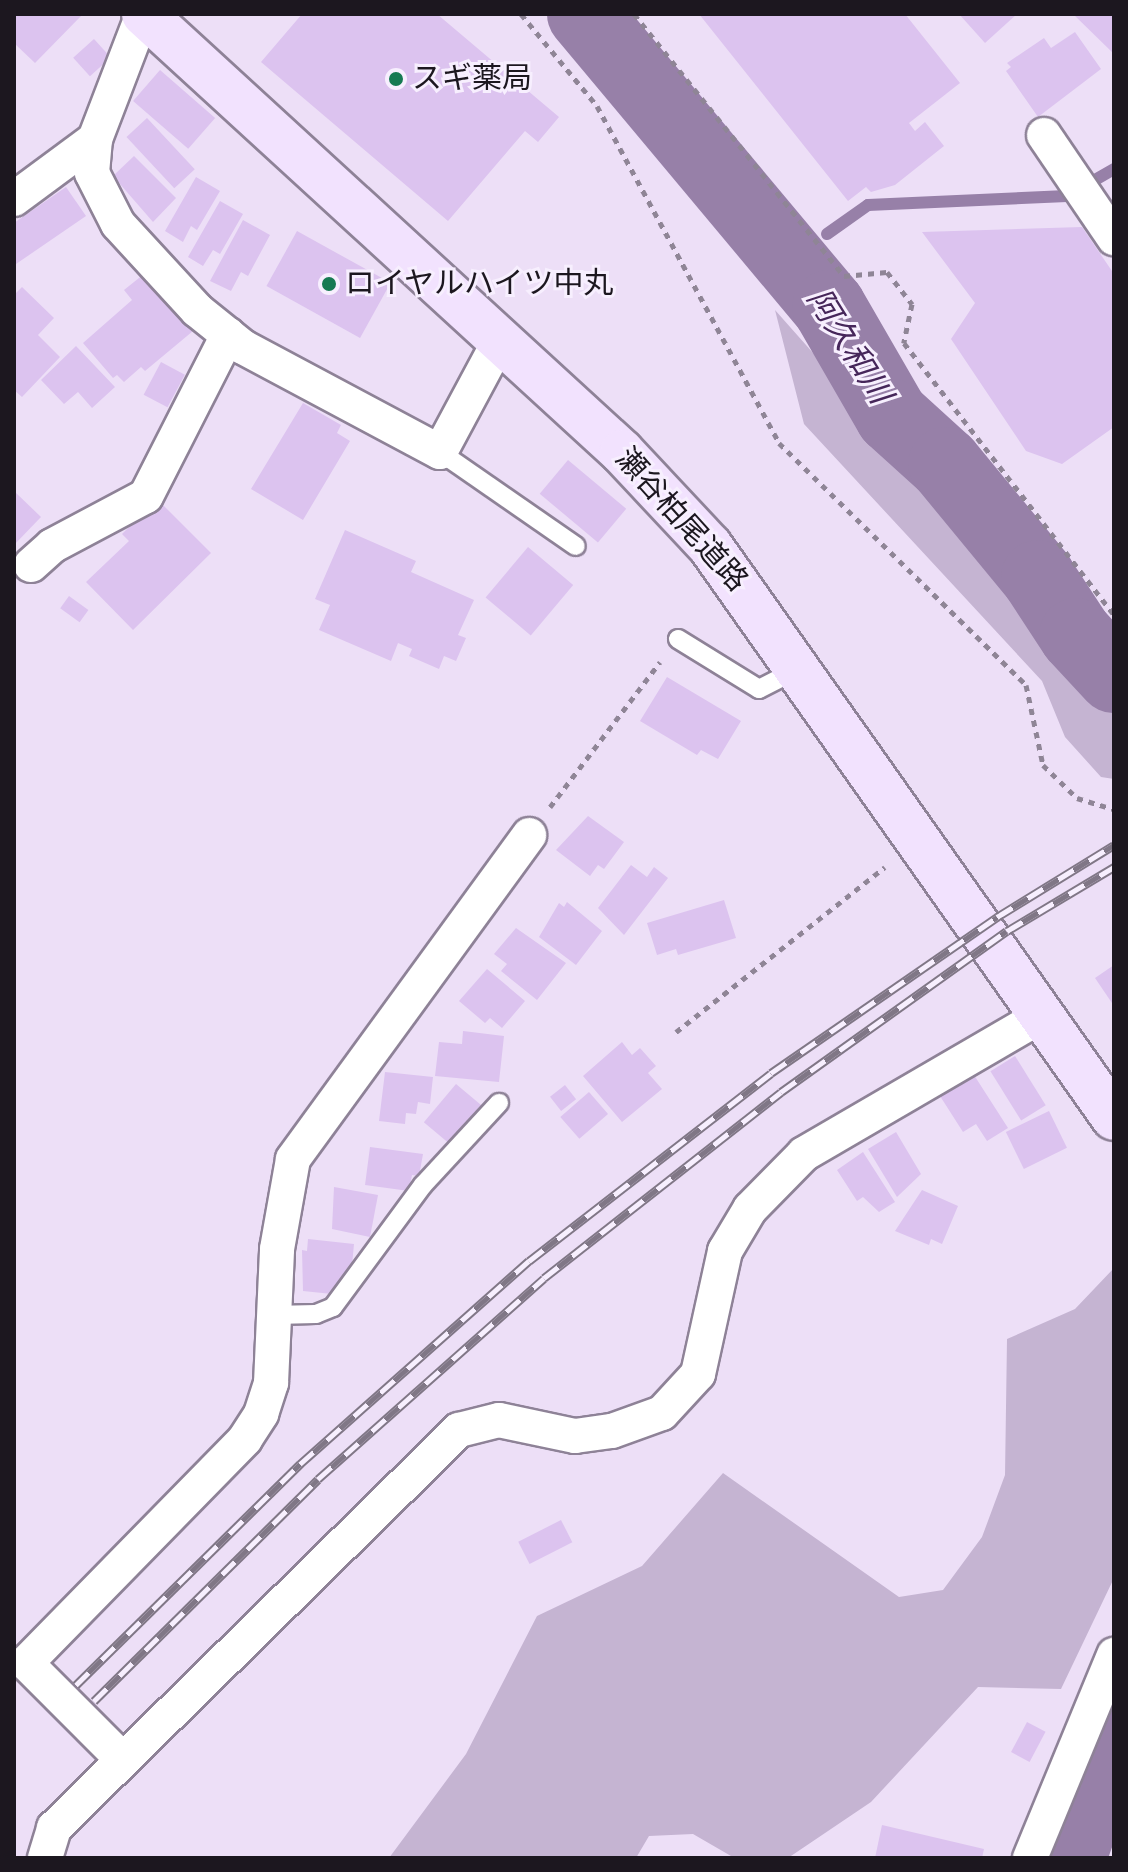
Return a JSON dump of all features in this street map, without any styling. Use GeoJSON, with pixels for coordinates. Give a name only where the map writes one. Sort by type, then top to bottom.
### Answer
{"type":"FeatureCollection","features":[{"type":"Feature","properties":{"kind":"main road","name":"瀬谷柏尾道路"},"geometry":{"type":"LineString","coordinates":[[144,14],[622,452],[700,535],[801,668],[918,841],[1114,1118]]}},
{"type":"Feature","properties":{"kind":"street"},"geometry":{"type":"LineString","coordinates":[[144,14],[95,139],[92,173],[118,224],[197,310],[228,335],[440,452],[500,340]]}},
{"type":"Feature","properties":{"kind":"street"},"geometry":{"type":"LineString","coordinates":[[1044,135],[1114,238]]}},
{"type":"Feature","properties":{"kind":"street"},"geometry":{"type":"LineString","coordinates":[[14,199],[95,139]]}},
{"type":"Feature","properties":{"kind":"street"},"geometry":{"type":"LineString","coordinates":[[31,565],[52,546],[146,496],[228,335]]}},
{"type":"Feature","properties":{"kind":"street"},"geometry":{"type":"LineString","coordinates":[[122,1759],[26,1663],[245,1439],[261,1414],[271,1383],[277,1249],[293,1159],[529,835]]}},
{"type":"Feature","properties":{"kind":"street"},"geometry":{"type":"LineString","coordinates":[[45,1858],[54,1828],[459,1430],[499,1420],[575,1436],[612,1431],[662,1413],[698,1374],[725,1251],[750,1209],[804,1154],[1041,1016]]}},
{"type":"Feature","properties":{"kind":"street"},"geometry":{"type":"LineString","coordinates":[[1030,1858],[1114,1655]]}},
{"type":"Feature","properties":{"kind":"lane"},"geometry":{"type":"LineString","coordinates":[[440,452],[576,546]]}},
{"type":"Feature","properties":{"kind":"lane"},"geometry":{"type":"LineString","coordinates":[[678,639],[759,689],[801,668]]}},
{"type":"Feature","properties":{"kind":"lane"},"geometry":{"type":"LineString","coordinates":[[274,1315],[316,1314],[333,1307],[423,1185],[499,1103]]}},
{"type":"Feature","properties":{"kind":"path"},"geometry":{"type":"LineString","coordinates":[[521,14],[597,106],[779,443],[1026,685],[1043,765],[1077,798],[1114,809]]}},
{"type":"Feature","properties":{"kind":"path"},"geometry":{"type":"LineString","coordinates":[[634,14],[844,276],[887,272],[912,304],[904,343],[1114,615]]}},
{"type":"Feature","properties":{"kind":"path"},"geometry":{"type":"LineString","coordinates":[[557,799],[678,639]]}},
{"type":"Feature","properties":{"kind":"path"},"geometry":{"type":"LineString","coordinates":[[676,1032],[918,841]]}},
{"type":"Feature","properties":{"kind":"shaded area"},"geometry":{"type":"Polygon","coordinates":[[[775,310],[907,459],[1114,709],[1114,779],[1101,777],[1065,737],[1042,681],[804,424],[775,310]]]}},
{"type":"Feature","properties":{"kind":"shaded area"},"geometry":{"type":"Polygon","coordinates":[[[1114,1268],[1114,1578],[1061,1689],[978,1687],[871,1802],[788,1858],[731,1856],[693,1834],[649,1836],[636,1858],[389,1858],[466,1754],[537,1616],[642,1566],[723,1473],[899,1597],[943,1590],[982,1537],[1005,1475],[1007,1339],[1075,1309],[1114,1268]]]}},
{"type":"Feature","properties":{"kind":"building"},"geometry":{"type":"Polygon","coordinates":[[[14,14],[83,14],[35,63],[14,43],[14,14]]]}},
{"type":"Feature","properties":{"kind":"building"},"geometry":{"type":"Polygon","coordinates":[[[302,14],[437,14],[559,117],[538,142],[525,131],[448,221],[261,62],[302,14]]]}},
{"type":"Feature","properties":{"kind":"building"},"geometry":{"type":"Polygon","coordinates":[[[699,14],[905,14],[960,83],[909,123],[915,131],[925,122],[944,146],[895,185],[871,192],[866,187],[848,201],[699,14]]]}},
{"type":"Feature","properties":{"kind":"building"},"geometry":{"type":"Polygon","coordinates":[[[959,14],[1017,14],[985,43],[959,14]]]}},
{"type":"Feature","properties":{"kind":"building"},"geometry":{"type":"Polygon","coordinates":[[[1073,14],[1114,14],[1114,54],[1073,14]]]}},
{"type":"Feature","properties":{"kind":"building"},"geometry":{"type":"Polygon","coordinates":[[[1075,32],[1101,69],[1038,117],[1006,71],[1011,67],[1007,63],[1044,38],[1051,48],[1075,32]]]}},
{"type":"Feature","properties":{"kind":"building"},"geometry":{"type":"Polygon","coordinates":[[[94,39],[111,58],[90,76],[73,58],[94,39]]]}},
{"type":"Feature","properties":{"kind":"building"},"geometry":{"type":"Polygon","coordinates":[[[160,70],[215,118],[188,149],[133,101],[160,70]]]}},
{"type":"Feature","properties":{"kind":"building"},"geometry":{"type":"Polygon","coordinates":[[[147,118],[195,169],[174,188],[127,137],[147,118]]]}},
{"type":"Feature","properties":{"kind":"building"},"geometry":{"type":"Polygon","coordinates":[[[134,156],[176,198],[153,222],[113,176],[134,156]]]}},
{"type":"Feature","properties":{"kind":"building"},"geometry":{"type":"Polygon","coordinates":[[[196,177],[220,191],[197,230],[191,226],[183,242],[165,231],[196,177]]]}},
{"type":"Feature","properties":{"kind":"building"},"geometry":{"type":"Polygon","coordinates":[[[66,187],[86,216],[16,264],[14,223],[66,187]]]}},
{"type":"Feature","properties":{"kind":"building"},"geometry":{"type":"Polygon","coordinates":[[[220,201],[243,214],[220,254],[213,250],[203,266],[188,257],[220,201]]]}},
{"type":"Feature","properties":{"kind":"building"},"geometry":{"type":"Polygon","coordinates":[[[243,220],[270,235],[248,276],[241,272],[231,291],[210,281],[243,220]]]}},
{"type":"Feature","properties":{"kind":"building"},"geometry":{"type":"Polygon","coordinates":[[[1082,227],[1114,274],[1114,427],[1062,464],[1026,451],[951,339],[975,303],[922,232],[1082,227]]]}},
{"type":"Feature","properties":{"kind":"building","name":"ロイヤルハイツ中丸"},"geometry":{"type":"Polygon","coordinates":[[[297,231],[391,283],[360,338],[266,286],[297,231]]]}},
{"type":"Feature","properties":{"kind":"building"},"geometry":{"type":"Polygon","coordinates":[[[144,274],[193,331],[145,371],[141,367],[124,382],[117,375],[113,378],[83,343],[132,300],[124,290],[144,274]]]}},
{"type":"Feature","properties":{"kind":"building"},"geometry":{"type":"Polygon","coordinates":[[[22,287],[54,318],[38,335],[60,357],[22,397],[14,390],[14,295],[22,287]]]}},
{"type":"Feature","properties":{"kind":"building"},"geometry":{"type":"Polygon","coordinates":[[[76,346],[115,387],[92,408],[78,392],[64,404],[41,380],[76,346]]]}},
{"type":"Feature","properties":{"kind":"building"},"geometry":{"type":"Polygon","coordinates":[[[161,362],[185,375],[167,407],[144,395],[161,362]]]}},
{"type":"Feature","properties":{"kind":"building"},"geometry":{"type":"Polygon","coordinates":[[[303,403],[341,425],[337,433],[350,441],[303,520],[251,489],[303,403]]]}},
{"type":"Feature","properties":{"kind":"building"},"geometry":{"type":"Polygon","coordinates":[[[568,460],[626,509],[598,543],[540,494],[568,460]]]}},
{"type":"Feature","properties":{"kind":"building"},"geometry":{"type":"Polygon","coordinates":[[[14,491],[41,517],[14,545],[14,491]]]}},
{"type":"Feature","properties":{"kind":"building"},"geometry":{"type":"Polygon","coordinates":[[[157,499],[211,553],[133,630],[86,582],[129,541],[122,534],[157,499]]]}},
{"type":"Feature","properties":{"kind":"building"},"geometry":{"type":"Polygon","coordinates":[[[345,530],[416,561],[411,572],[474,600],[458,635],[466,638],[456,661],[444,656],[439,669],[409,656],[412,649],[398,643],[391,661],[319,630],[330,605],[315,599],[345,530]]]}},
{"type":"Feature","properties":{"kind":"building"},"geometry":{"type":"Polygon","coordinates":[[[528,547],[573,585],[531,635],[486,598],[528,547]]]}},
{"type":"Feature","properties":{"kind":"building"},"geometry":{"type":"Polygon","coordinates":[[[69,596],[88,610],[80,622],[60,608],[69,596]]]}},
{"type":"Feature","properties":{"kind":"building"},"geometry":{"type":"Polygon","coordinates":[[[667,677],[741,721],[718,759],[701,750],[697,755],[640,721],[667,677]]]}},
{"type":"Feature","properties":{"kind":"building"},"geometry":{"type":"Polygon","coordinates":[[[588,816],[624,842],[604,869],[598,865],[590,876],[556,850],[588,816]]]}},
{"type":"Feature","properties":{"kind":"building"},"geometry":{"type":"Polygon","coordinates":[[[631,865],[647,877],[654,867],[668,878],[624,935],[598,908],[631,865]]]}},
{"type":"Feature","properties":{"kind":"building"},"geometry":{"type":"Polygon","coordinates":[[[724,900],[736,938],[678,955],[676,949],[657,955],[647,923],[724,900]]]}},
{"type":"Feature","properties":{"kind":"building"},"geometry":{"type":"Polygon","coordinates":[[[567,902],[602,931],[576,965],[539,937],[559,903],[564,907],[567,902]]]}},
{"type":"Feature","properties":{"kind":"building"},"geometry":{"type":"Polygon","coordinates":[[[516,928],[566,963],[537,1000],[501,971],[507,964],[494,954],[516,928]]]}},
{"type":"Feature","properties":{"kind":"building"},"geometry":{"type":"Polygon","coordinates":[[[1114,965],[1114,1006],[1095,978],[1114,965]]]}},
{"type":"Feature","properties":{"kind":"building"},"geometry":{"type":"Polygon","coordinates":[[[487,969],[525,1001],[502,1028],[490,1018],[485,1023],[459,1001],[487,969]]]}},
{"type":"Feature","properties":{"kind":"building"},"geometry":{"type":"Polygon","coordinates":[[[463,1031],[504,1036],[499,1082],[435,1076],[439,1042],[462,1044],[463,1031]]]}},
{"type":"Feature","properties":{"kind":"building"},"geometry":{"type":"Polygon","coordinates":[[[622,1042],[632,1055],[640,1048],[656,1066],[648,1073],[662,1089],[622,1122],[583,1076],[622,1042]]]}},
{"type":"Feature","properties":{"kind":"building"},"geometry":{"type":"Polygon","coordinates":[[[1015,1056],[1046,1105],[1021,1121],[990,1071],[1015,1056]]]}},
{"type":"Feature","properties":{"kind":"building"},"geometry":{"type":"Polygon","coordinates":[[[385,1072],[433,1077],[430,1104],[418,1102],[416,1114],[406,1113],[405,1124],[379,1121],[385,1072]]]}},
{"type":"Feature","properties":{"kind":"building"},"geometry":{"type":"Polygon","coordinates":[[[974,1075],[1008,1128],[987,1141],[976,1124],[963,1132],[940,1096],[974,1075]]]}},
{"type":"Feature","properties":{"kind":"building"},"geometry":{"type":"Polygon","coordinates":[[[456,1084],[483,1106],[451,1145],[424,1122],[456,1084]]]}},
{"type":"Feature","properties":{"kind":"building"},"geometry":{"type":"Polygon","coordinates":[[[565,1085],[576,1099],[561,1111],[550,1097],[565,1085]]]}},
{"type":"Feature","properties":{"kind":"building"},"geometry":{"type":"Polygon","coordinates":[[[589,1092],[608,1114],[579,1139],[560,1117],[589,1092]]]}},
{"type":"Feature","properties":{"kind":"building"},"geometry":{"type":"Polygon","coordinates":[[[1049,1111],[1067,1148],[1024,1169],[1006,1132],[1049,1111]]]}},
{"type":"Feature","properties":{"kind":"building"},"geometry":{"type":"Polygon","coordinates":[[[896,1132],[921,1174],[897,1197],[868,1149],[896,1132]]]}},
{"type":"Feature","properties":{"kind":"building"},"geometry":{"type":"Polygon","coordinates":[[[370,1147],[423,1154],[419,1176],[412,1175],[409,1191],[365,1185],[370,1147]]]}},
{"type":"Feature","properties":{"kind":"building"},"geometry":{"type":"Polygon","coordinates":[[[863,1152],[895,1202],[879,1212],[863,1197],[857,1201],[837,1170],[863,1152]]]}},
{"type":"Feature","properties":{"kind":"building"},"geometry":{"type":"Polygon","coordinates":[[[334,1187],[378,1195],[370,1237],[332,1229],[334,1187]]]}},
{"type":"Feature","properties":{"kind":"building"},"geometry":{"type":"Polygon","coordinates":[[[922,1190],[958,1206],[942,1244],[931,1239],[929,1245],[895,1231],[922,1190]]]}},
{"type":"Feature","properties":{"kind":"building"},"geometry":{"type":"Polygon","coordinates":[[[308,1239],[354,1244],[351,1276],[332,1294],[303,1291],[302,1250],[307,1251],[308,1239]]]}},
{"type":"Feature","properties":{"kind":"building"},"geometry":{"type":"Polygon","coordinates":[[[561,1520],[572,1542],[530,1564],[518,1542],[561,1520]]]}},
{"type":"Feature","properties":{"kind":"building"},"geometry":{"type":"Polygon","coordinates":[[[1027,1722],[1046,1732],[1030,1762],[1011,1752],[1027,1722]]]}},
{"type":"Feature","properties":{"kind":"building"},"geometry":{"type":"Polygon","coordinates":[[[882,1825],[984,1849],[982,1858],[875,1858],[882,1825]]]}},
{"type":"Feature","properties":{"kind":"waterway","name":"阿久和川"},"geometry":{"type":"LineString","coordinates":[[584,14],[829,307],[892,416],[945,464],[1038,577],[1076,635],[1114,676]]}},
{"type":"Feature","properties":{"kind":"waterway"},"geometry":{"type":"LineString","coordinates":[[827,234],[868,205],[1067,196],[1114,169]]}},
{"type":"Feature","properties":{"kind":"waterway"},"geometry":{"type":"LineString","coordinates":[[791,264],[809,249]]}},
{"type":"Feature","properties":{"kind":"waterway","name":"阿久和川"},"geometry":{"type":"LineString","coordinates":[[1069,1858],[1114,1730]]}},
{"type":"Feature","properties":{"kind":"railway"},"geometry":{"type":"LineString","coordinates":[[76,1685],[300,1464],[529,1261],[771,1073],[997,917],[1114,845]]}},
{"type":"Feature","properties":{"kind":"railway"},"geometry":{"type":"LineString","coordinates":[[94,1701],[318,1479],[544,1278],[781,1092],[1007,931],[1114,867]]}},
{"type":"Feature","properties":{"kind":"place","name":"スギ薬局"},"geometry":{"type":"Point","coordinates":[396,79]}},
{"type":"Feature","properties":{"kind":"place","name":"ロイヤルハイツ中丸"},"geometry":{"type":"Point","coordinates":[329,284]}}]}
